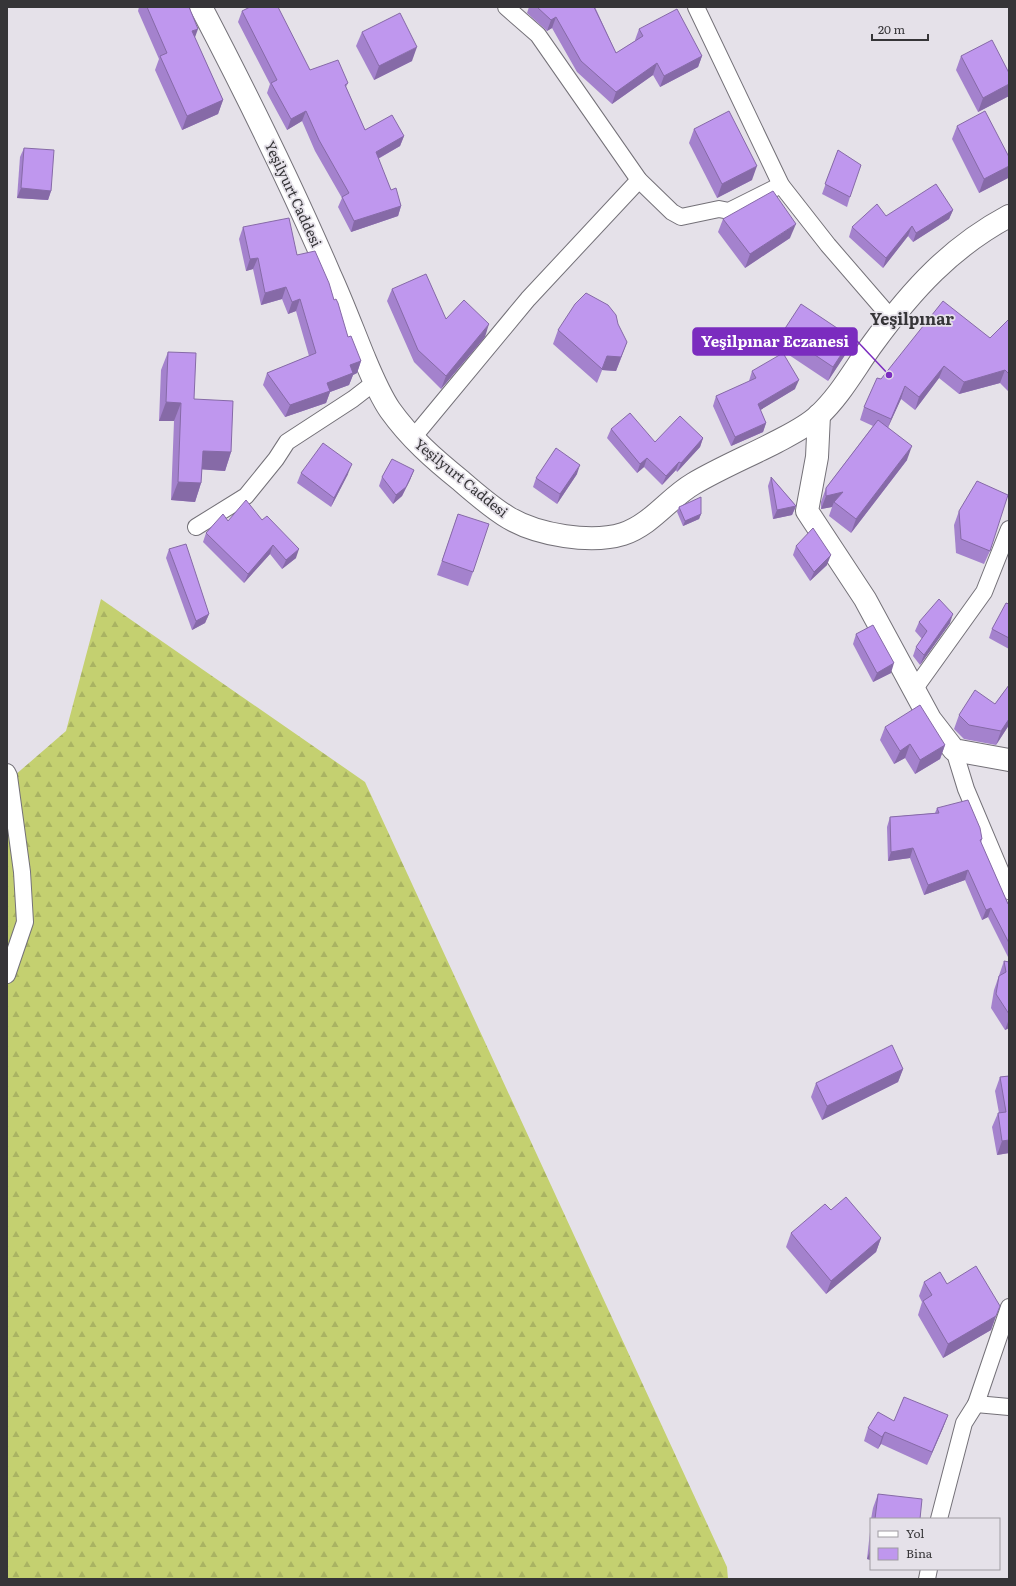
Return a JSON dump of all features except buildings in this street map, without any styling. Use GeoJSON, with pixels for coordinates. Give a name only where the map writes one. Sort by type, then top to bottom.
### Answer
{"type":"FeatureCollection","features":[{"type":"Feature","properties":{"kind":"main road","name":"Yeşilyurt Caddesi"},"geometry":{"type":"LineString","coordinates":[[201,7],[279,161],[331,276],[375,382],[388,408],[412,439],[473,491],[510,518],[541,532],[574,537],[601,538],[625,534],[644,523],[691,485],[801,428],[819,415],[838,393],[892,319],[931,272],[967,243],[991,226],[1009,216]]}},
{"type":"Feature","properties":{"kind":"main road"},"geometry":{"type":"LineString","coordinates":[[819,415],[817,457],[807,511],[865,599],[913,691],[930,719],[954,750],[1009,760]]}},
{"type":"Feature","properties":{"kind":"street"},"geometry":{"type":"LineString","coordinates":[[508,7],[538,35],[638,180],[672,212],[681,218],[719,209],[729,211],[781,185]]}},
{"type":"Feature","properties":{"kind":"street"},"geometry":{"type":"LineString","coordinates":[[696,7],[781,185],[828,245],[892,319]]}},
{"type":"Feature","properties":{"kind":"street"},"geometry":{"type":"LineString","coordinates":[[412,439],[528,300],[638,180]]}},
{"type":"Feature","properties":{"kind":"street"},"geometry":{"type":"LineString","coordinates":[[196,527],[246,496],[276,459],[286,442],[353,399],[375,382]]}},
{"type":"Feature","properties":{"kind":"street"},"geometry":{"type":"LineString","coordinates":[[913,691],[984,592],[1009,529]]}},
{"type":"Feature","properties":{"kind":"street"},"geometry":{"type":"LineString","coordinates":[[954,750],[966,789],[1009,891]]}},
{"type":"Feature","properties":{"kind":"street"},"geometry":{"type":"LineString","coordinates":[[7,772],[9,776],[22,872],[25,922],[7,975]]}},
{"type":"Feature","properties":{"kind":"street"},"geometry":{"type":"LineString","coordinates":[[939,1518],[964,1423],[976,1404],[1009,1308]]}},
{"type":"Feature","properties":{"kind":"street"},"geometry":{"type":"LineString","coordinates":[[976,1404],[1009,1408]]}},
{"type":"Feature","properties":{"kind":"green space"},"geometry":{"type":"Polygon","coordinates":[[[101,599],[365,782],[727,1567],[728,1579],[7,1579],[7,782],[66,731],[101,599]]]}},
{"type":"Feature","properties":{"kind":"place","name":"Yeşilpınar Eczanesi"},"geometry":{"type":"Point","coordinates":[889,375]}},
{"type":"Feature","properties":{"kind":"district","name":"Yeşilpınar"},"geometry":{"type":"Point","coordinates":[912,319]}}]}
